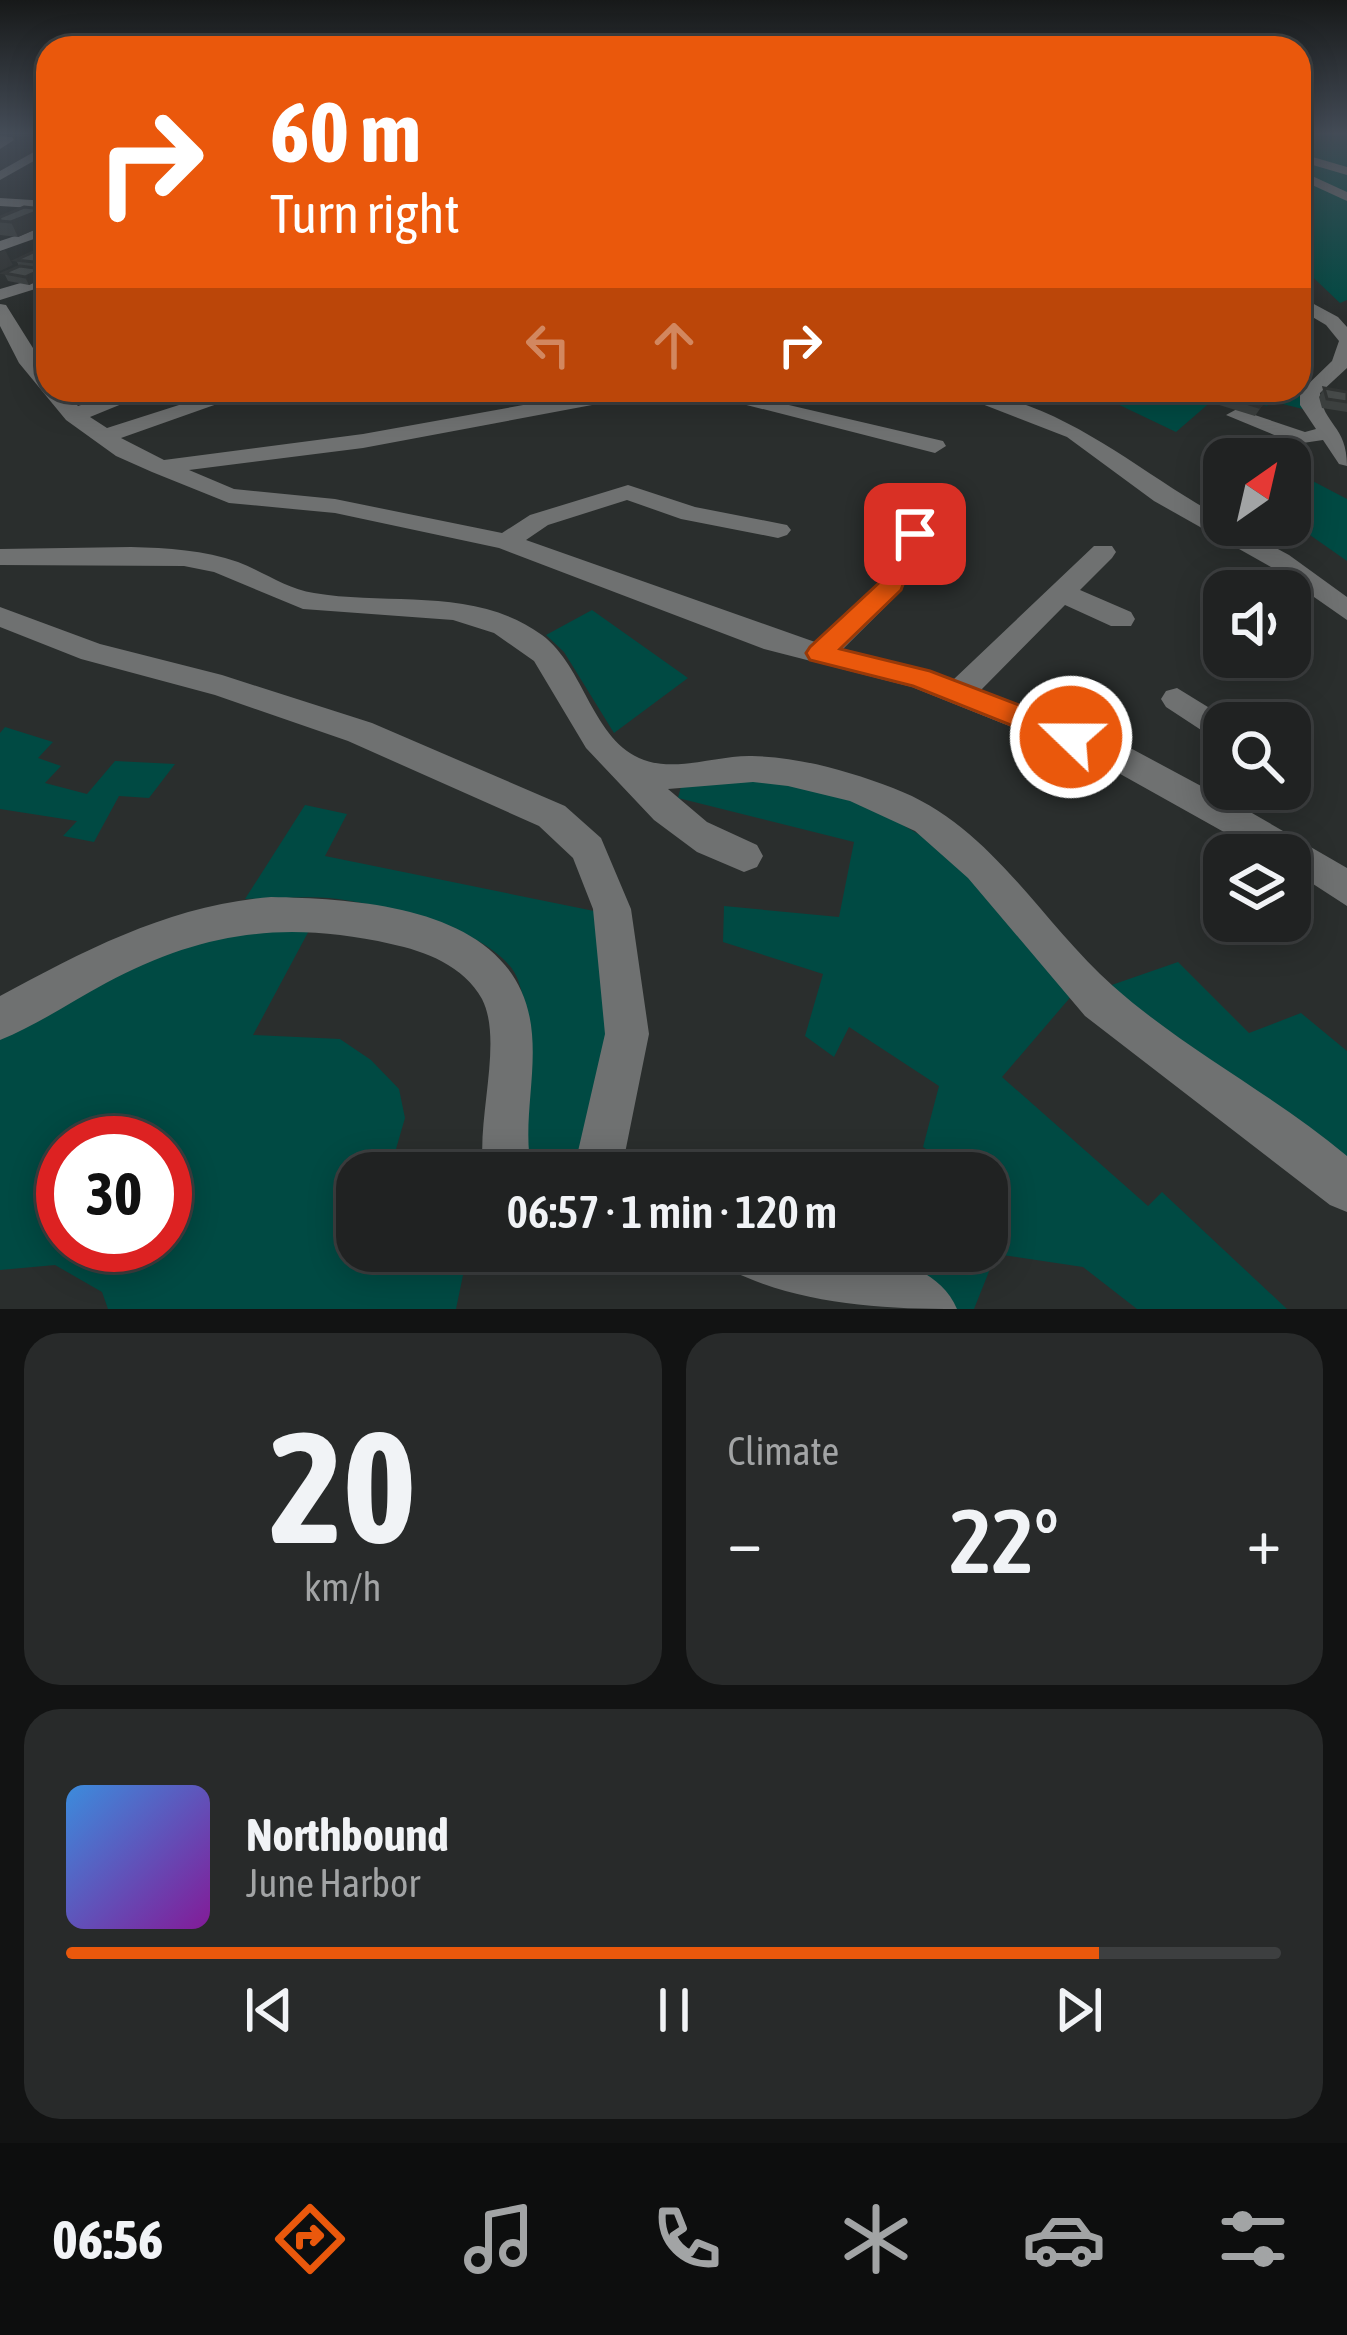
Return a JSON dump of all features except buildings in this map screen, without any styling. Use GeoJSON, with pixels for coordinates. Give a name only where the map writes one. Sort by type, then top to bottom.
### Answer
{"type":"FeatureCollection","features":[{"type":"Feature","properties":{"kind":"street"},"geometry":{"type":"LineString","coordinates":[[0,246],[36,233]]}},
{"type":"Feature","properties":{"kind":"street"},"geometry":{"type":"LineString","coordinates":[[0,295],[36,284]]}},
{"type":"Feature","properties":{"kind":"street"},"geometry":{"type":"LineString","coordinates":[[1311,304],[1336,312]]}},
{"type":"Feature","properties":{"kind":"street"},"geometry":{"type":"LineString","coordinates":[[0,309],[36,371]]}},
{"type":"Feature","properties":{"kind":"street"},"geometry":{"type":"LineString","coordinates":[[1311,319],[1336,312]]}},
{"type":"Feature","properties":{"kind":"street"},"geometry":{"type":"LineString","coordinates":[[1311,391],[1341,363],[1347,341],[1336,312]]}},
{"type":"Feature","properties":{"kind":"street"},"geometry":{"type":"LineString","coordinates":[[62,402],[104,436],[157,468],[229,496],[335,506],[506,542],[774,642],[920,678],[1203,790]]}},
{"type":"Feature","properties":{"kind":"street"},"geometry":{"type":"LineString","coordinates":[[74,415],[111,402]]}},
{"type":"Feature","properties":{"kind":"street"},"geometry":{"type":"LineString","coordinates":[[104,436],[210,402]]}},
{"type":"Feature","properties":{"kind":"street"},"geometry":{"type":"LineString","coordinates":[[157,468],[363,441],[575,402]]}},
{"type":"Feature","properties":{"kind":"street"},"geometry":{"type":"LineString","coordinates":[[749,402],[935,446]]}},
{"type":"Feature","properties":{"kind":"street"},"geometry":{"type":"LineString","coordinates":[[994,402],[1033,414],[1101,448],[1163,496],[1280,561],[1347,611]]}},
{"type":"Feature","properties":{"kind":"street"},"geometry":{"type":"LineString","coordinates":[[1311,402],[1347,459]]}},
{"type":"Feature","properties":{"kind":"street"},"geometry":{"type":"LineString","coordinates":[[980,409],[1101,448]]}},
{"type":"Feature","properties":{"kind":"street"},"geometry":{"type":"LineString","coordinates":[[1237,415],[1304,439],[1329,432]]}},
{"type":"Feature","properties":{"kind":"street"},"geometry":{"type":"LineString","coordinates":[[506,542],[539,520],[628,492],[690,514],[778,530]]}},
{"type":"Feature","properties":{"kind":"street"},"geometry":{"type":"LineString","coordinates":[[820,653],[892,584],[905,544],[949,506]]}},
{"type":"Feature","properties":{"kind":"street"},"geometry":{"type":"LineString","coordinates":[[958,693],[1103,552]]}},
{"type":"Feature","properties":{"kind":"street"},"geometry":{"type":"LineString","coordinates":[[0,557],[205,561],[245,572],[272,592],[317,603],[467,611],[496,621],[558,668],[597,744],[630,769],[659,807],[692,832],[744,856]]}},
{"type":"Feature","properties":{"kind":"street"},"geometry":{"type":"LineString","coordinates":[[1060,592],[1121,619]]}},
{"type":"Feature","properties":{"kind":"street"},"geometry":{"type":"LineString","coordinates":[[0,616],[92,652],[222,686],[360,732],[552,816],[588,849],[613,909],[627,1034],[602,1152]]}},
{"type":"Feature","properties":{"kind":"street"},"geometry":{"type":"LineString","coordinates":[[1177,699],[1203,718]]}},
{"type":"Feature","properties":{"kind":"street"},"geometry":{"type":"LineString","coordinates":[[630,769],[660,776],[754,769],[814,778],[894,803],[945,832],[994,874],[1039,940],[1105,1006],[1347,1188]]}},
{"type":"Feature","properties":{"kind":"street"},"geometry":{"type":"LineString","coordinates":[[1242,810],[1347,889]]}},
{"type":"Feature","properties":{"kind":"street"},"geometry":{"type":"LineString","coordinates":[[0,1019],[159,939],[242,914],[401,928],[449,942],[484,966],[501,991],[514,1042],[502,1152]]}},
{"type":"Feature","properties":{"kind":"street"},"geometry":{"type":"LineString","coordinates":[[828,1272],[891,1282],[930,1309]]}},
{"type":"Feature","properties":{"kind":"green space"},"geometry":{"type":"Polygon","coordinates":[[[1311,195],[1347,195],[1347,300],[1340,303],[1311,275],[1311,195]]]}},
{"type":"Feature","properties":{"kind":"green space"},"geometry":{"type":"Polygon","coordinates":[[[1113,402],[1211,402],[1176,432],[1113,402]]]}},
{"type":"Feature","properties":{"kind":"green space"},"geometry":{"type":"Polygon","coordinates":[[[1274,402],[1301,402],[1303,409],[1274,402]]]}},
{"type":"Feature","properties":{"kind":"green space"},"geometry":{"type":"Polygon","coordinates":[[[1311,480],[1347,499],[1347,561],[1311,536],[1311,480]]]}},
{"type":"Feature","properties":{"kind":"green space"},"geometry":{"type":"Polygon","coordinates":[[[592,610],[688,678],[614,733],[564,652],[546,635],[592,610]]]}},
{"type":"Feature","properties":{"kind":"green space"},"geometry":{"type":"Polygon","coordinates":[[[5,727],[53,742],[38,758],[61,766],[45,783],[87,794],[115,761],[175,764],[149,798],[119,796],[94,842],[63,836],[77,821],[0,809],[0,733],[5,727]]]}},
{"type":"Feature","properties":{"kind":"green space"},"geometry":{"type":"Polygon","coordinates":[[[756,780],[808,784],[868,805],[967,862],[1074,993],[1002,1077],[1148,1206],[1162,1192],[1287,1309],[1137,1309],[1083,1267],[1008,1256],[1008,1152],[931,1152],[923,1147],[939,1086],[849,1027],[834,1057],[805,1036],[823,974],[723,942],[724,906],[839,917],[854,842],[678,798],[681,786],[756,780]]]}},
{"type":"Feature","properties":{"kind":"green space"},"geometry":{"type":"Polygon","coordinates":[[[305,805],[347,814],[325,856],[599,912],[615,1025],[585,1152],[522,1152],[528,1026],[518,980],[487,946],[434,922],[376,906],[319,897],[245,899],[305,805]]]}},
{"type":"Feature","properties":{"kind":"green space"},"geometry":{"type":"Polygon","coordinates":[[[312,925],[253,1035],[340,1039],[371,1060],[399,1089],[405,1118],[395,1152],[336,1152],[336,1272],[464,1272],[456,1309],[108,1309],[102,1292],[67,1272],[192,1272],[192,1116],[36,1116],[36,1267],[0,1270],[0,1025],[189,935],[312,925]]]}},
{"type":"Feature","properties":{"kind":"green space"},"geometry":{"type":"Polygon","coordinates":[[[1178,962],[1249,1033],[1301,1013],[1347,1051],[1347,1171],[1103,988],[1178,962]]]}},
{"type":"Feature","properties":{"kind":"green space"},"geometry":{"type":"Polygon","coordinates":[[[874,1272],[989,1272],[974,1309],[952,1309],[936,1291],[874,1272]]]}},
{"type":"Feature","properties":{"kind":"route"},"geometry":{"type":"LineString","coordinates":[[915,534],[905,544],[892,584],[820,653],[920,678],[1071,737]]}}]}
